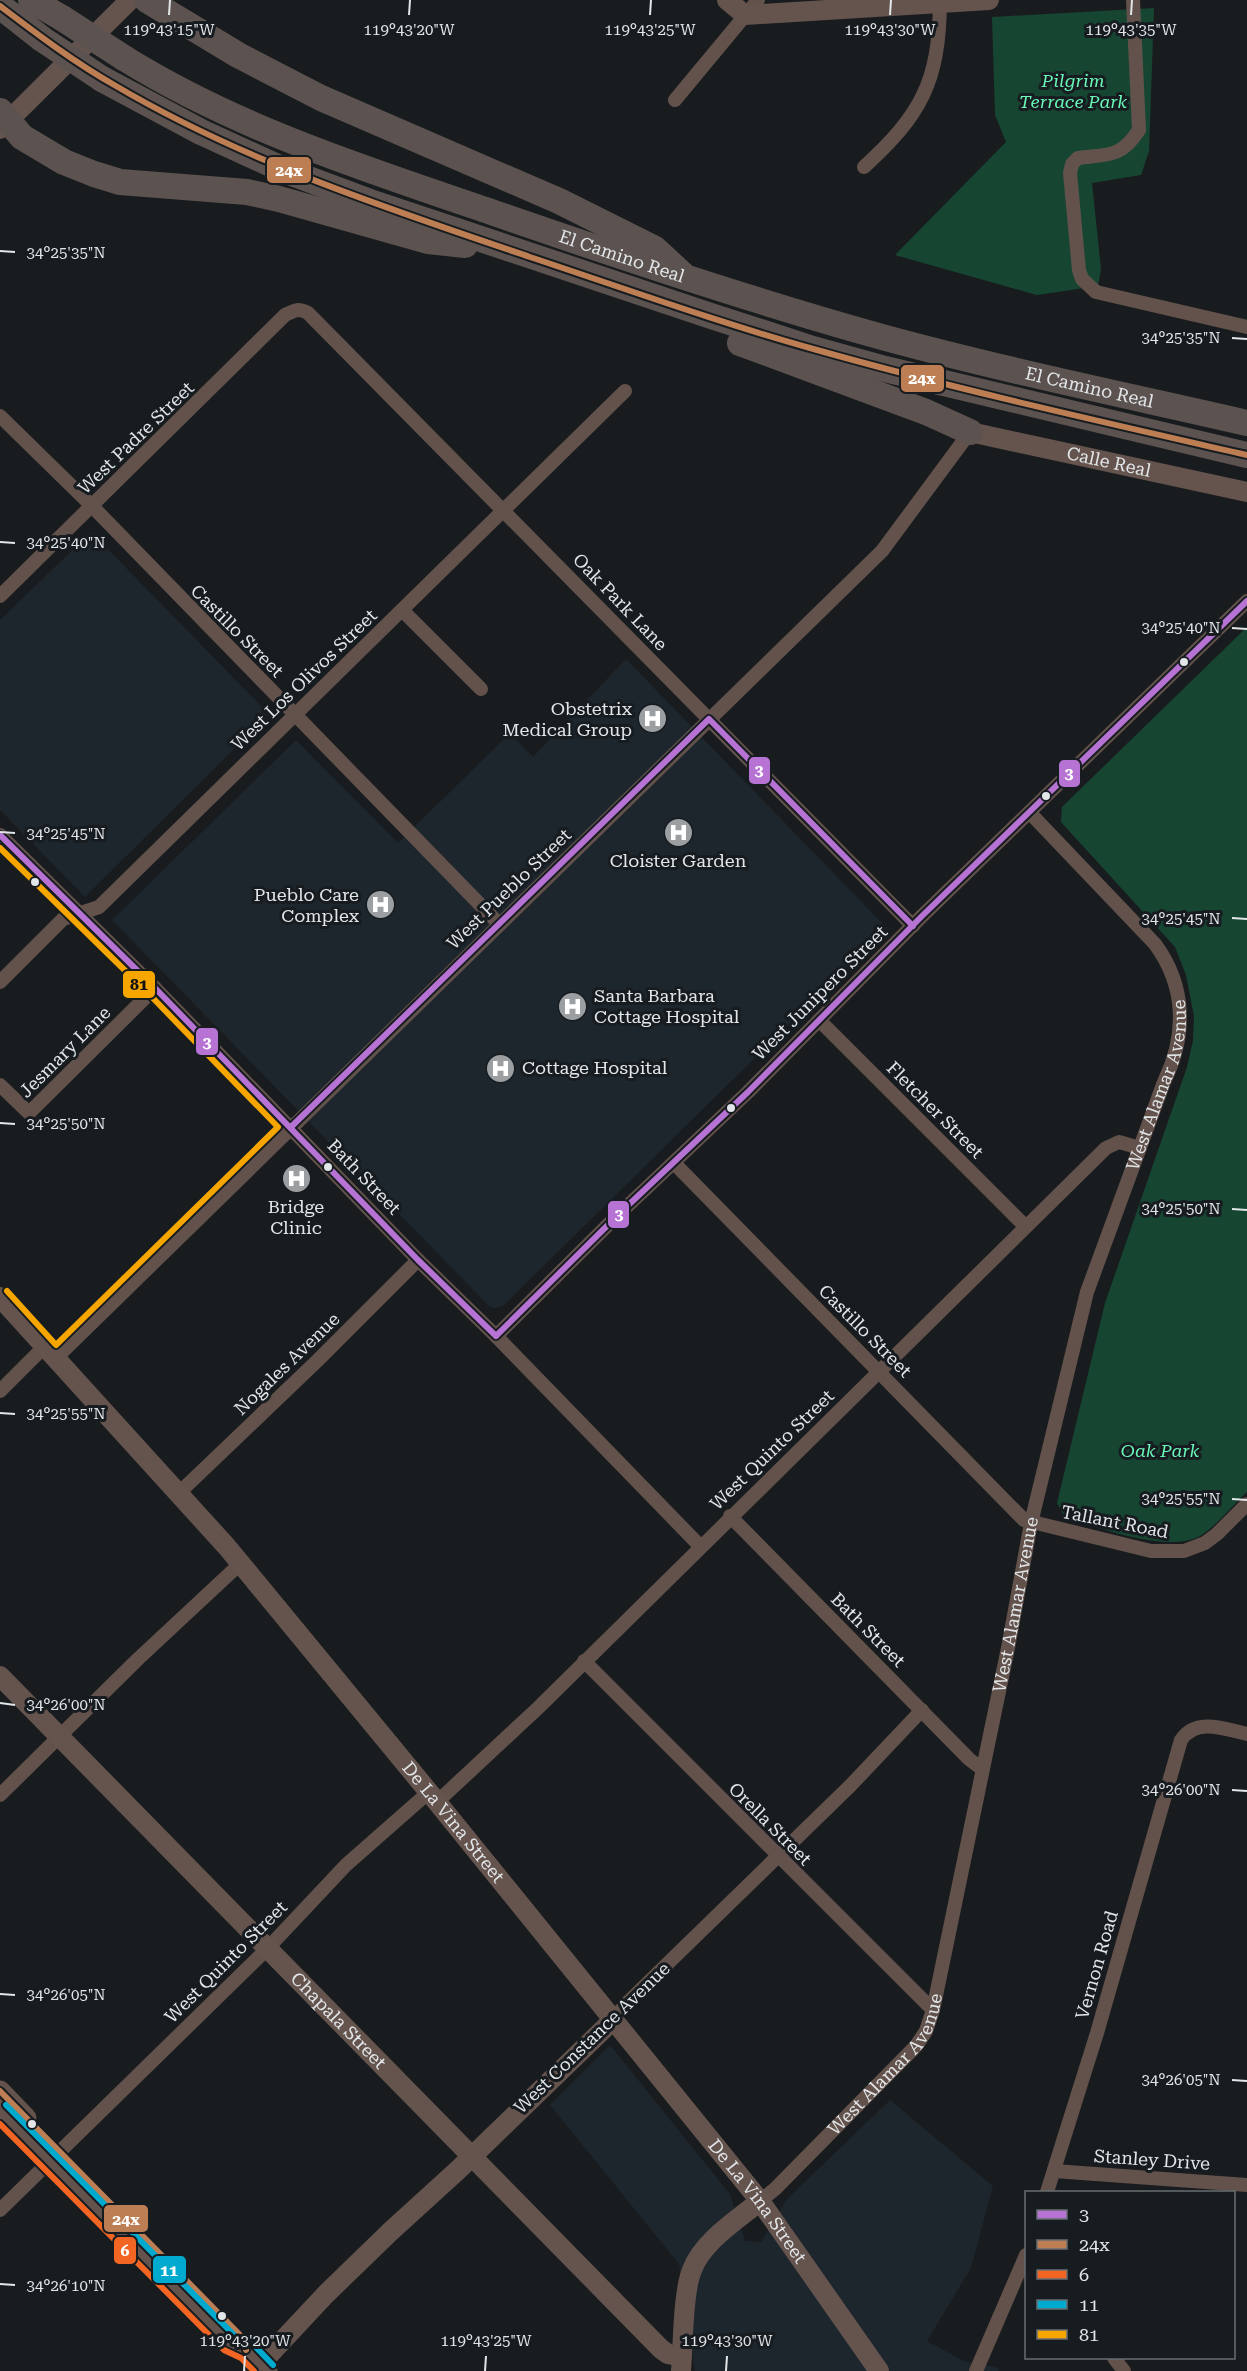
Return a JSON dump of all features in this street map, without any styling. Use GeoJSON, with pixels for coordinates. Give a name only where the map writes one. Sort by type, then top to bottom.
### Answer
{"type":"FeatureCollection","features":[{"type":"Feature","properties":{"kind":"highway","name":"El Camino Real"},"geometry":{"type":"LineString","coordinates":[[31,0],[158,79],[199,100],[303,146],[689,280],[893,340],[1247,423]]}},
{"type":"Feature","properties":{"kind":"highway"},"geometry":{"type":"LineString","coordinates":[[147,0],[238,55],[315,95],[363,118],[559,201],[655,249],[689,280]]}},
{"type":"Feature","properties":{"kind":"highway","name":"El Camino Real"},"geometry":{"type":"LineString","coordinates":[[0,6],[42,39],[102,79],[201,132],[284,170],[519,252],[813,349],[885,369],[1247,455]]}},
{"type":"Feature","properties":{"kind":"highway"},"geometry":{"type":"LineString","coordinates":[[3,120],[21,137],[64,162],[120,182],[247,192],[429,241],[519,252]]}},
{"type":"Feature","properties":{"kind":"highway"},"geometry":{"type":"LineString","coordinates":[[609,282],[720,335],[926,412],[970,432]]}},
{"type":"Feature","properties":{"kind":"main road"},"geometry":{"type":"LineString","coordinates":[[0,2091],[55,2156],[230,2344],[257,2364]]}},
{"type":"Feature","properties":{"kind":"main road"},"geometry":{"type":"LineString","coordinates":[[0,2111],[55,2156]]}},
{"type":"Feature","properties":{"kind":"street"},"geometry":{"type":"LineString","coordinates":[[3,120],[130,0]]}},
{"type":"Feature","properties":{"kind":"street"},"geometry":{"type":"LineString","coordinates":[[727,0],[751,7],[989,0]]}},
{"type":"Feature","properties":{"kind":"street"},"geometry":{"type":"LineString","coordinates":[[1133,0],[1139,130],[1130,145],[1121,152],[1078,158],[1072,164],[1070,172],[1079,270],[1082,279],[1096,292],[1247,327]]}},
{"type":"Feature","properties":{"kind":"street"},"geometry":{"type":"LineString","coordinates":[[864,167],[895,139],[916,112],[927,90],[936,48],[940,3]]}},
{"type":"Feature","properties":{"kind":"street"},"geometry":{"type":"LineString","coordinates":[[675,100],[751,7]]}},
{"type":"Feature","properties":{"kind":"street","name":"West Padre Street"},"geometry":{"type":"LineString","coordinates":[[0,596],[285,315],[298,309]]}},
{"type":"Feature","properties":{"kind":"street","name":"Oak Park Lane"},"geometry":{"type":"LineString","coordinates":[[298,309],[308,313],[913,926]]}},
{"type":"Feature","properties":{"kind":"street","name":"West Los Olivos Street"},"geometry":{"type":"LineString","coordinates":[[0,982],[63,919],[99,907],[625,391]]}},
{"type":"Feature","properties":{"kind":"street","name":"Castillo Street"},"geometry":{"type":"LineString","coordinates":[[0,416],[92,506],[499,924]]}},
{"type":"Feature","properties":{"kind":"street","name":"Calle Real"},"geometry":{"type":"LineString","coordinates":[[970,432],[1247,492]]}},
{"type":"Feature","properties":{"kind":"street","name":"West Pueblo Street"},"geometry":{"type":"LineString","coordinates":[[0,1390],[51,1352],[291,1127],[882,551],[970,432]]}},
{"type":"Feature","properties":{"kind":"street","name":"West Junipero Street"},"geometry":{"type":"LineString","coordinates":[[496,1336],[1247,601]]}},
{"type":"Feature","properties":{"kind":"street"},"geometry":{"type":"LineString","coordinates":[[402,610],[481,689]]}},
{"type":"Feature","properties":{"kind":"street","name":"West Alamar Avenue"},"geometry":{"type":"LineString","coordinates":[[681,2364],[688,2287],[691,2270],[700,2256],[717,2238],[776,2189],[916,2046],[926,2031],[933,2010],[1008,1648],[1031,1522],[1086,1292],[1174,1063],[1179,1044],[1180,1006],[1174,976],[1167,960],[1155,944],[1030,813]]}},
{"type":"Feature","properties":{"kind":"street","name":"Bath Street"},"geometry":{"type":"LineString","coordinates":[[0,835],[155,988],[418,1260],[496,1336],[700,1546]]}},
{"type":"Feature","properties":{"kind":"street","name":"Jesmary Lane"},"geometry":{"type":"LineString","coordinates":[[0,1085],[29,1113],[155,988]]}},
{"type":"Feature","properties":{"kind":"street","name":"Fletcher Street"},"geometry":{"type":"LineString","coordinates":[[819,1020],[1025,1226]]}},
{"type":"Feature","properties":{"kind":"street","name":"West Quinto Street"},"geometry":{"type":"LineString","coordinates":[[0,2210],[267,1949],[346,1865],[510,1735],[1025,1226],[1112,1144],[1119,1142],[1140,1148]]}},
{"type":"Feature","properties":{"kind":"street","name":"Castillo Street"},"geometry":{"type":"LineString","coordinates":[[674,1163],[879,1370],[1018,1516],[1031,1522]]}},
{"type":"Feature","properties":{"kind":"street","name":"Nogales Avenue"},"geometry":{"type":"LineString","coordinates":[[180,1492],[317,1361],[418,1260]]}},
{"type":"Feature","properties":{"kind":"street","name":"De La Vina Street"},"geometry":{"type":"LineString","coordinates":[[0,1297],[180,1492],[433,1797],[760,2201],[879,2371]]}},
{"type":"Feature","properties":{"kind":"street","name":"Tallant Road"},"geometry":{"type":"LineString","coordinates":[[1031,1522],[1151,1551],[1184,1551],[1205,1543],[1247,1504]]}},
{"type":"Feature","properties":{"kind":"street","name":"Bath Street"},"geometry":{"type":"LineString","coordinates":[[730,1516],[982,1768]]}},
{"type":"Feature","properties":{"kind":"street"},"geometry":{"type":"LineString","coordinates":[[0,1795],[241,1563]]}},
{"type":"Feature","properties":{"kind":"street","name":"Orella Street"},"geometry":{"type":"LineString","coordinates":[[584,1661],[777,1857],[933,2010]]}},
{"type":"Feature","properties":{"kind":"street","name":"Chapala Street"},"geometry":{"type":"LineString","coordinates":[[0,1676],[661,2349],[681,2364]]}},
{"type":"Feature","properties":{"kind":"street","name":"West Constance Avenue"},"geometry":{"type":"LineString","coordinates":[[257,2364],[390,2231],[472,2156],[613,2020],[625,2005],[851,1785],[922,1710]]}},
{"type":"Feature","properties":{"kind":"street","name":"Vernon Road"},"geometry":{"type":"LineString","coordinates":[[1048,2191],[1179,1746],[1185,1734],[1196,1727],[1203,1726],[1247,1734]]}},
{"type":"Feature","properties":{"kind":"street","name":"Stanley Drive"},"geometry":{"type":"LineString","coordinates":[[1054,2171],[1247,2185]]}},
{"type":"Feature","properties":{"kind":"street"},"geometry":{"type":"LineString","coordinates":[[976,2371],[1025,2260]]}},
{"type":"Feature","properties":{"kind":"street"},"geometry":{"type":"LineString","coordinates":[[1115,2359],[1124,2371]]}},
{"type":"Feature","properties":{"kind":"shaded area"},"geometry":{"type":"Polygon","coordinates":[[[91,532],[269,714],[85,897],[0,810],[0,620],[91,532]]]}},
{"type":"Feature","properties":{"kind":"shaded area","name":"Cottage Hospital"},"geometry":{"type":"Polygon","coordinates":[[[626,659],[887,928],[503,1306],[490,1307],[112,920],[296,740],[398,843],[510,733],[533,757],[626,659]]]}},
{"type":"Feature","properties":{"kind":"shaded area"},"geometry":{"type":"Polygon","coordinates":[[[610,2045],[730,2194],[745,2241],[761,2242],[787,2199],[890,2100],[993,2186],[971,2268],[927,2341],[966,2362],[997,2367],[999,2371],[695,2371],[679,2264],[550,2105],[610,2045]]]}},
{"type":"Feature","properties":{"kind":"green space","name":"Pilgrim Terrace Park"},"geometry":{"type":"Polygon","coordinates":[[[1154,8],[1149,151],[1141,175],[1092,183],[1101,269],[1098,286],[1037,295],[895,255],[1006,142],[995,115],[992,17],[1154,8]]]}},
{"type":"Feature","properties":{"kind":"green space","name":"Oak Park"},"geometry":{"type":"Polygon","coordinates":[[[1247,627],[1247,1492],[1200,1536],[1186,1541],[1152,1541],[1065,1518],[1057,1503],[1105,1303],[1187,1067],[1193,1041],[1194,1016],[1186,975],[1175,947],[1061,822],[1062,807],[1247,627]]]}},
{"type":"Feature","properties":{"kind":"transit line","name":"24x"},"geometry":{"type":"LineString","coordinates":[[0,6],[86,68],[165,113],[267,161],[371,202],[781,340],[977,392],[1247,455]]}},
{"type":"Feature","properties":{"kind":"transit line","name":"3"},"geometry":{"type":"LineString","coordinates":[[0,835],[155,988],[418,1260],[496,1336],[620,1213],[748,1092],[922,916],[1247,601]]}},
{"type":"Feature","properties":{"kind":"transit line","name":"3"},"geometry":{"type":"LineString","coordinates":[[291,1127],[709,719],[913,926]]}},
{"type":"Feature","properties":{"kind":"transit line","name":"81"},"geometry":{"type":"LineString","coordinates":[[0,848],[149,994],[278,1127],[56,1345],[7,1291]]}},
{"type":"Feature","properties":{"kind":"transit line","name":"24x"},"geometry":{"type":"LineString","coordinates":[[0,2091],[241,2336],[246,2350]]}},
{"type":"Feature","properties":{"kind":"transit line","name":"11"},"geometry":{"type":"LineString","coordinates":[[6,2105],[235,2336],[252,2343],[273,2365]]}},
{"type":"Feature","properties":{"kind":"transit line","name":"6"},"geometry":{"type":"LineString","coordinates":[[0,2124],[224,2350],[241,2358],[254,2371]]}},
{"type":"Feature","properties":{"kind":"place","name":"Obstetrix Medical Group"},"geometry":{"type":"Point","coordinates":[653,719]}},
{"type":"Feature","properties":{"kind":"place","name":"Cloister Garden"},"geometry":{"type":"Point","coordinates":[678,832]}},
{"type":"Feature","properties":{"kind":"place","name":"Pueblo Care Complex"},"geometry":{"type":"Point","coordinates":[380,905]}},
{"type":"Feature","properties":{"kind":"place","name":"Santa Barbara Cottage Hospital"},"geometry":{"type":"Point","coordinates":[573,1006]}},
{"type":"Feature","properties":{"kind":"place","name":"Cottage Hospital"},"geometry":{"type":"Point","coordinates":[501,1068]}},
{"type":"Feature","properties":{"kind":"place","name":"Bridge Clinic"},"geometry":{"type":"Point","coordinates":[296,1178]}}]}
